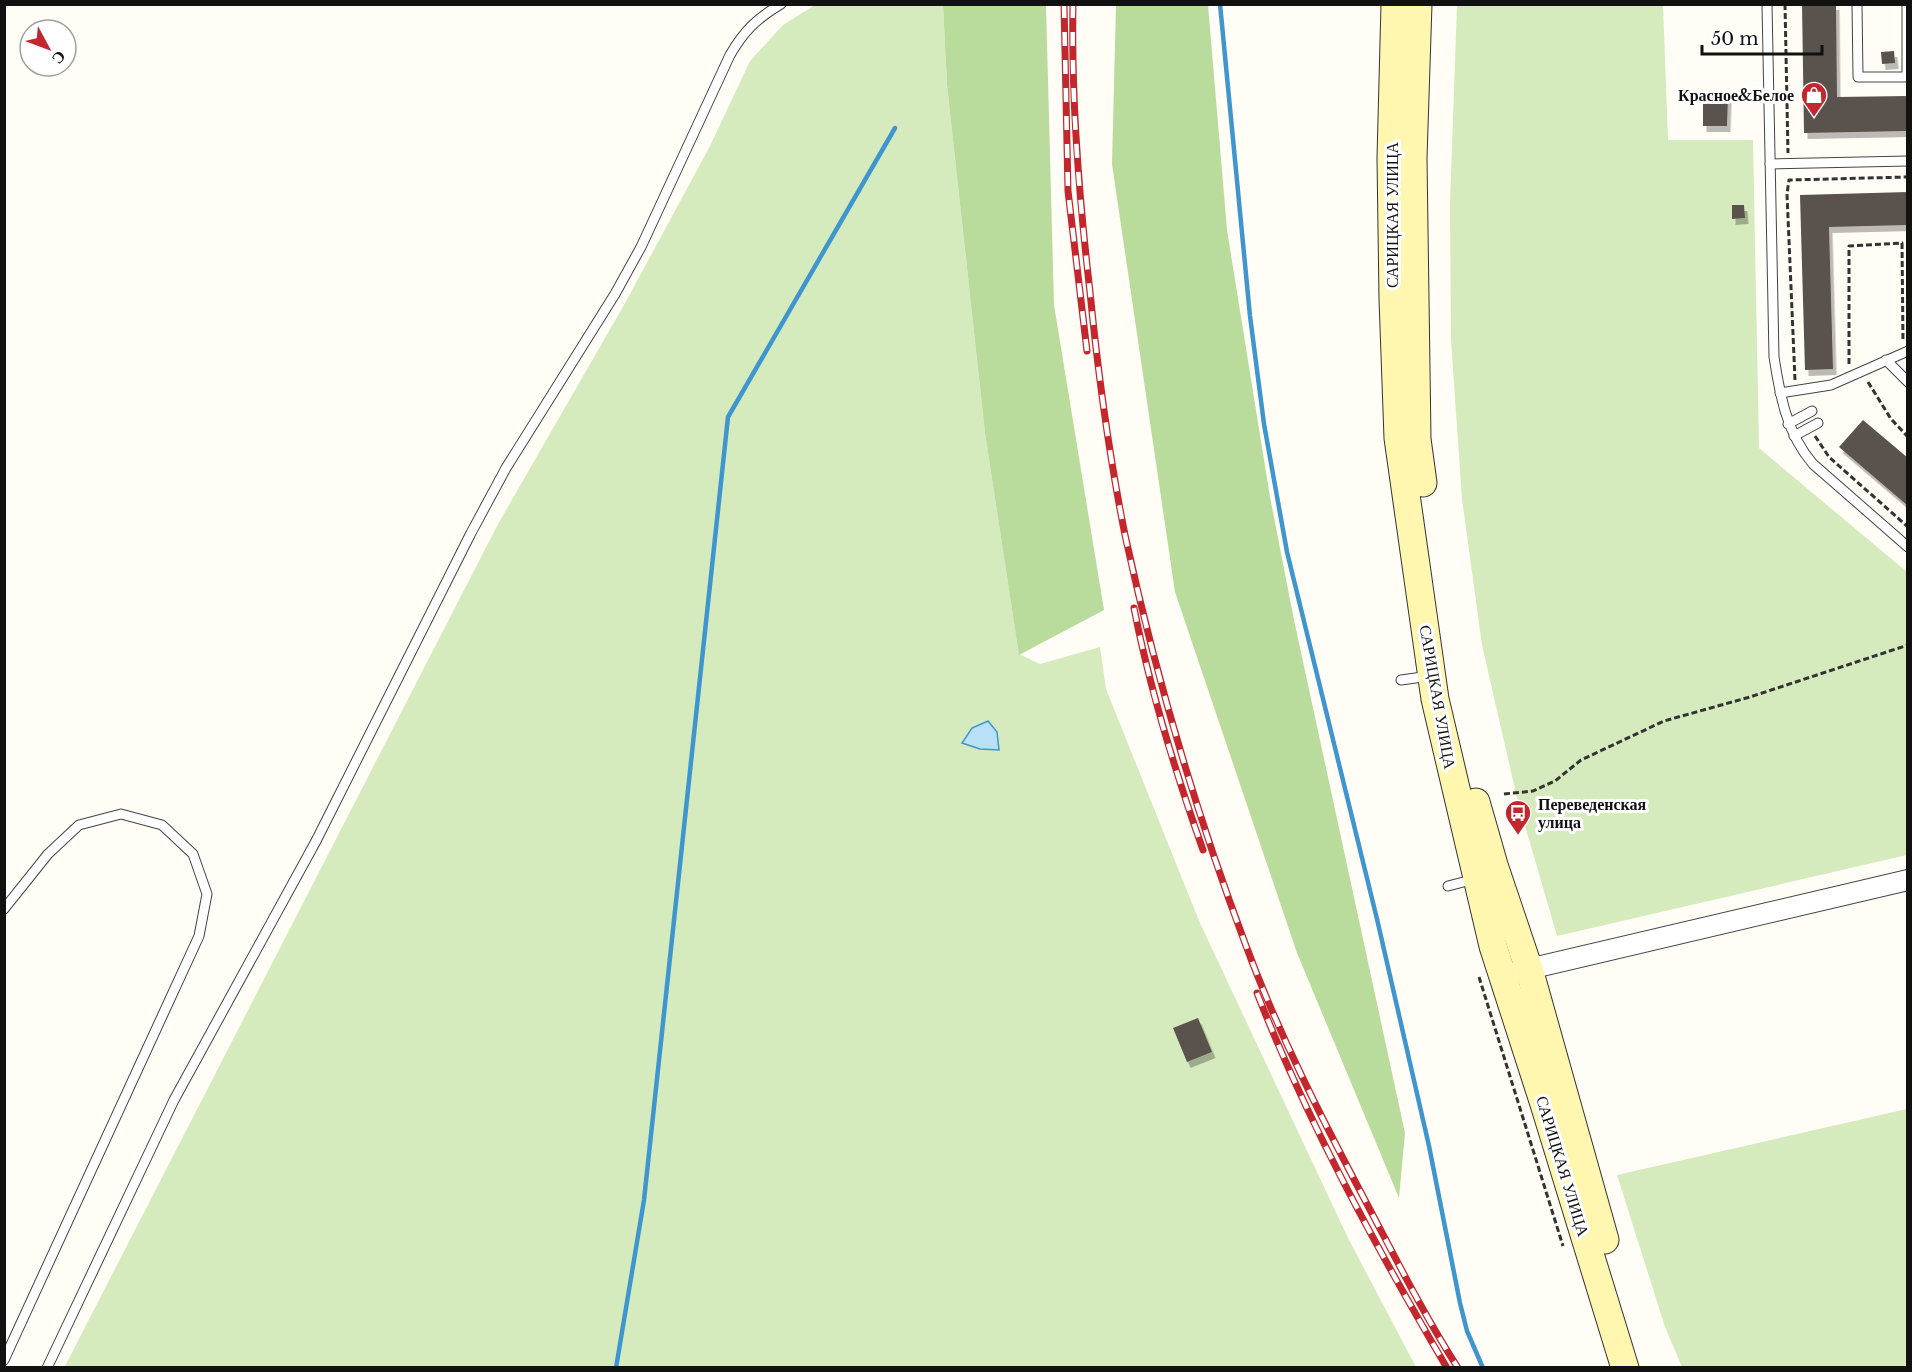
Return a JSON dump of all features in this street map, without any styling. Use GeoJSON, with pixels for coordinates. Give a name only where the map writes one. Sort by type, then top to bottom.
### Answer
{"type":"FeatureCollection","features":[{"type":"Feature","properties":{"kind":"street","name":"САРИЦКАЯ УЛИЦА"},"geometry":{"type":"LineString","coordinates":[[1395,4],[1391,167],[1398,438],[1432,675],[1492,946],[1490,975],[1544,1104],[1625,1368]]}},
{"type":"Feature","properties":{"kind":"street","name":"САРИЦКАЯ УЛИЦА"},"geometry":{"type":"LineString","coordinates":[[1418,4],[1413,158],[1418,440],[1453,697],[1471,783],[1494,865],[1529,969],[1564,1100],[1642,1368]]}},
{"type":"Feature","properties":{"kind":"street"},"geometry":{"type":"LineString","coordinates":[[1490,975],[1529,969],[1908,880]]}},
{"type":"Feature","properties":{"kind":"lane"},"geometry":{"type":"LineString","coordinates":[[47,1368],[174,1100],[316,841],[501,477],[615,294],[636,256],[730,55],[752,24],[781,4]]}},
{"type":"Feature","properties":{"kind":"lane"},"geometry":{"type":"LineString","coordinates":[[1767,4],[1774,357],[1788,424],[1802,451],[1813,464],[1908,547]]}},
{"type":"Feature","properties":{"kind":"lane"},"geometry":{"type":"LineString","coordinates":[[1857,4],[1858,77],[1907,76],[1907,4]]}},
{"type":"Feature","properties":{"kind":"lane"},"geometry":{"type":"LineString","coordinates":[[1770,164],[1908,161]]}},
{"type":"Feature","properties":{"kind":"lane"},"geometry":{"type":"LineString","coordinates":[[1780,393],[1831,385],[1906,351]]}},
{"type":"Feature","properties":{"kind":"lane"},"geometry":{"type":"LineString","coordinates":[[1886,360],[1908,382]]}},
{"type":"Feature","properties":{"kind":"lane"},"geometry":{"type":"LineString","coordinates":[[1788,424],[1812,411]]}},
{"type":"Feature","properties":{"kind":"lane"},"geometry":{"type":"LineString","coordinates":[[1794,436],[1814,425]]}},
{"type":"Feature","properties":{"kind":"lane"},"geometry":{"type":"LineString","coordinates":[[1401,680],[1432,675]]}},
{"type":"Feature","properties":{"kind":"lane"},"geometry":{"type":"LineString","coordinates":[[4,909],[48,854],[79,825],[121,814],[162,825],[186,846],[194,854],[207,894],[199,936],[4,1360]]}},
{"type":"Feature","properties":{"kind":"lane"},"geometry":{"type":"LineString","coordinates":[[1448,886],[1477,878]]}},
{"type":"Feature","properties":{"kind":"path"},"geometry":{"type":"LineString","coordinates":[[1785,4],[1789,180],[1787,194],[1796,389]]}},
{"type":"Feature","properties":{"kind":"path"},"geometry":{"type":"LineString","coordinates":[[1789,180],[1908,177]]}},
{"type":"Feature","properties":{"kind":"path"},"geometry":{"type":"LineString","coordinates":[[1850,377],[1849,246],[1902,243],[1906,351]]}},
{"type":"Feature","properties":{"kind":"path"},"geometry":{"type":"LineString","coordinates":[[1862,372],[1891,419],[1907,434]]}},
{"type":"Feature","properties":{"kind":"path"},"geometry":{"type":"LineString","coordinates":[[1814,425],[1829,457],[1908,527]]}},
{"type":"Feature","properties":{"kind":"path"},"geometry":{"type":"LineString","coordinates":[[1503,794],[1533,791],[1555,780],[1581,760],[1664,721],[1750,697],[1908,645]]}},
{"type":"Feature","properties":{"kind":"path"},"geometry":{"type":"LineString","coordinates":[[1490,975],[1532,1149]]}},
{"type":"Feature","properties":{"kind":"green space"},"geometry":{"type":"Polygon","coordinates":[[[815,5],[943,5],[947,85],[985,433],[1019,654],[1040,664],[1100,647],[1106,689],[1200,923],[1348,1238],[1416,1367],[64,1368],[498,524],[624,305],[710,146],[750,61],[783,25],[815,5]]]}},
{"type":"Feature","properties":{"kind":"green space"},"geometry":{"type":"Polygon","coordinates":[[[943,5],[1046,5],[1054,305],[1104,610],[1019,655],[985,433],[947,85],[943,5]]]}},
{"type":"Feature","properties":{"kind":"green space"},"geometry":{"type":"Polygon","coordinates":[[[1116,5],[1208,5],[1227,230],[1270,497],[1294,620],[1405,1133],[1399,1198],[1297,953],[1175,592],[1112,164],[1116,5]]]}},
{"type":"Feature","properties":{"kind":"green space"},"geometry":{"type":"Polygon","coordinates":[[[1457,5],[1663,5],[1668,140],[1753,140],[1759,448],[1907,572],[1907,855],[1557,936],[1517,798],[1482,645],[1462,499],[1451,340],[1450,204],[1457,5]]]}},
{"type":"Feature","properties":{"kind":"green space"},"geometry":{"type":"Polygon","coordinates":[[[1907,1109],[1907,1367],[1682,1367],[1665,1327],[1617,1175],[1907,1109]]]}},
{"type":"Feature","properties":{"kind":"water"},"geometry":{"type":"Polygon","coordinates":[[[988,721],[997,732],[999,750],[980,749],[962,743],[972,728],[988,721]]]}},
{"type":"Feature","properties":{"kind":"building"},"geometry":{"type":"Polygon","coordinates":[[[1802,4],[1836,4],[1837,97],[1908,96],[1908,131],[1804,133],[1802,4]]]}},
{"type":"Feature","properties":{"kind":"building"},"geometry":{"type":"Polygon","coordinates":[[[1894,51],[1895,63],[1882,64],[1881,52],[1894,51]]]}},
{"type":"Feature","properties":{"kind":"building"},"geometry":{"type":"Polygon","coordinates":[[[1703,97],[1728,97],[1727,126],[1703,126],[1703,97]]]}},
{"type":"Feature","properties":{"kind":"building"},"geometry":{"type":"Polygon","coordinates":[[[1908,192],[1908,225],[1829,227],[1833,369],[1805,370],[1800,195],[1908,192]]]}},
{"type":"Feature","properties":{"kind":"building"},"geometry":{"type":"Polygon","coordinates":[[[1732,205],[1744,205],[1745,218],[1732,219],[1732,205]]]}},
{"type":"Feature","properties":{"kind":"building"},"geometry":{"type":"Polygon","coordinates":[[[1863,420],[1908,458],[1908,506],[1839,447],[1863,420]]]}},
{"type":"Feature","properties":{"kind":"building"},"geometry":{"type":"Polygon","coordinates":[[[1198,1018],[1212,1052],[1187,1062],[1173,1028],[1198,1018]]]}},
{"type":"Feature","properties":{"kind":"waterway"},"geometry":{"type":"LineString","coordinates":[[1220,4],[1250,316],[1264,424],[1287,552],[1377,919],[1429,1146],[1460,1303],[1467,1331],[1483,1368]]}},
{"type":"Feature","properties":{"kind":"waterway"},"geometry":{"type":"LineString","coordinates":[[616,1368],[644,1200],[728,417],[895,128]]}},
{"type":"Feature","properties":{"kind":"railway"},"geometry":{"type":"LineString","coordinates":[[1064,4],[1068,191],[1087,351]]}},
{"type":"Feature","properties":{"kind":"railway"},"geometry":{"type":"LineString","coordinates":[[1073,4],[1073,77],[1079,185],[1100,383],[1125,535],[1163,690],[1209,843],[1272,1010],[1350,1172],[1422,1307],[1458,1368]]}},
{"type":"Feature","properties":{"kind":"railway"},"geometry":{"type":"LineString","coordinates":[[1134,608],[1164,730],[1203,850]]}},
{"type":"Feature","properties":{"kind":"railway"},"geometry":{"type":"LineString","coordinates":[[1257,993],[1298,1089],[1344,1184],[1447,1368]]}},
{"type":"Feature","properties":{"kind":"place","name":"Красное&Белое"},"geometry":{"type":"Point","coordinates":[1814,118]}},
{"type":"Feature","properties":{"kind":"place","name":"Переведенская улица"},"geometry":{"type":"Point","coordinates":[1518,836]}}]}
